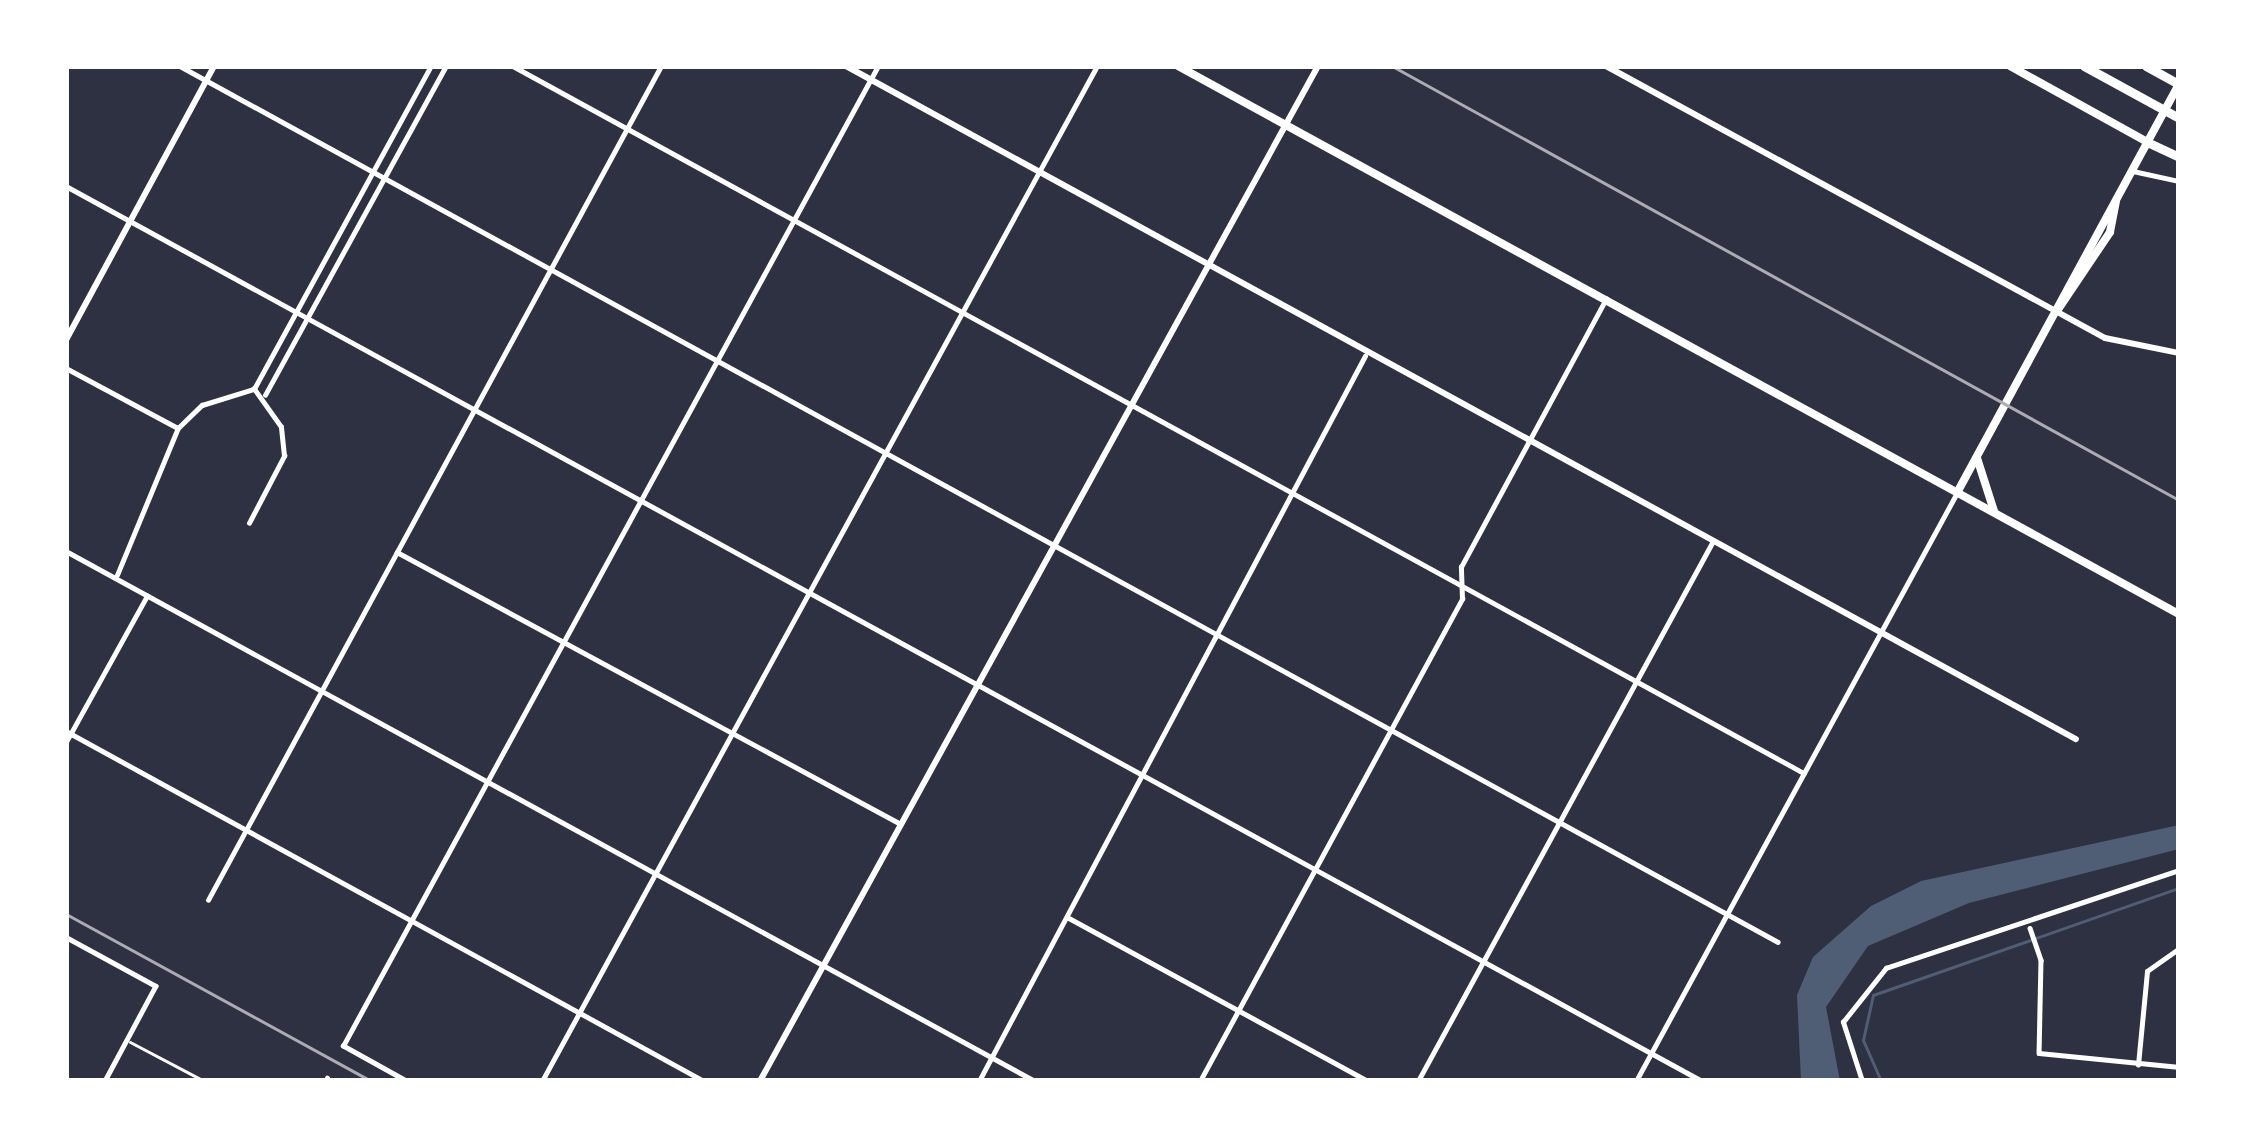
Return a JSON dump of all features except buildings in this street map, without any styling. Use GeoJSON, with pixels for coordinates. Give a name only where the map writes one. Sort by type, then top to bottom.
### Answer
{"type":"FeatureCollection","features":[{"type":"Feature","properties":{"kind":"highway"},"geometry":{"type":"LineString","coordinates":[[2084,66],[2179,118]]}},
{"type":"Feature","properties":{"kind":"highway"},"geometry":{"type":"LineString","coordinates":[[2146,66],[2179,84]]}},
{"type":"Feature","properties":{"kind":"highway"},"geometry":{"type":"LineString","coordinates":[[2143,140],[2179,157]]}},
{"type":"Feature","properties":{"kind":"main road"},"geometry":{"type":"LineString","coordinates":[[1178,66],[2179,614]]}},
{"type":"Feature","properties":{"kind":"main road"},"geometry":{"type":"LineString","coordinates":[[2010,66],[2143,140]]}},
{"type":"Feature","properties":{"kind":"main road"},"geometry":{"type":"LineString","coordinates":[[1958,491],[2133,171],[2143,140],[2179,84]]}},
{"type":"Feature","properties":{"kind":"main road"},"geometry":{"type":"LineString","coordinates":[[2056,311],[2110,232],[2116,201]]}},
{"type":"Feature","properties":{"kind":"main road"},"geometry":{"type":"LineString","coordinates":[[1976,457],[1994,511]]}},
{"type":"Feature","properties":{"kind":"street"},"geometry":{"type":"LineString","coordinates":[[180,66],[1778,942]]}},
{"type":"Feature","properties":{"kind":"street"},"geometry":{"type":"LineString","coordinates":[[66,340],[214,66]]}},
{"type":"Feature","properties":{"kind":"street"},"geometry":{"type":"LineString","coordinates":[[116,578],[148,520],[144,498],[178,428],[202,405],[254,389],[431,66]]}},
{"type":"Feature","properties":{"kind":"street"},"geometry":{"type":"LineString","coordinates":[[265,395],[446,66]]}},
{"type":"Feature","properties":{"kind":"street"},"geometry":{"type":"LineString","coordinates":[[513,66],[1804,772]]}},
{"type":"Feature","properties":{"kind":"street"},"geometry":{"type":"LineString","coordinates":[[208,900],[661,66]]}},
{"type":"Feature","properties":{"kind":"street"},"geometry":{"type":"LineString","coordinates":[[846,66],[1208,264],[1365,356],[1530,440],[2076,739]]}},
{"type":"Feature","properties":{"kind":"street"},"geometry":{"type":"LineString","coordinates":[[406,1081],[343,1046],[878,66]]}},
{"type":"Feature","properties":{"kind":"street"},"geometry":{"type":"LineString","coordinates":[[542,1081],[1097,66]]}},
{"type":"Feature","properties":{"kind":"street"},"geometry":{"type":"LineString","coordinates":[[760,1081],[1318,66]]}},
{"type":"Feature","properties":{"kind":"street"},"geometry":{"type":"LineString","coordinates":[[1606,66],[2123,346],[2179,352]]}},
{"type":"Feature","properties":{"kind":"street"},"geometry":{"type":"LineString","coordinates":[[2133,171],[2179,181]]}},
{"type":"Feature","properties":{"kind":"street"},"geometry":{"type":"LineString","coordinates":[[66,186],[1702,1081]]}},
{"type":"Feature","properties":{"kind":"street"},"geometry":{"type":"LineString","coordinates":[[1200,1081],[1391,730],[1530,440],[1606,299]]}},
{"type":"Feature","properties":{"kind":"street"},"geometry":{"type":"LineString","coordinates":[[979,1081],[1299,497],[1365,356]]}},
{"type":"Feature","properties":{"kind":"street"},"geometry":{"type":"LineString","coordinates":[[66,368],[178,428]]}},
{"type":"Feature","properties":{"kind":"street"},"geometry":{"type":"LineString","coordinates":[[249,523],[284,456],[265,395],[254,389]]}},
{"type":"Feature","properties":{"kind":"street"},"geometry":{"type":"LineString","coordinates":[[1636,1081],[1958,491]]}},
{"type":"Feature","properties":{"kind":"street"},"geometry":{"type":"LineString","coordinates":[[1418,1081],[1713,541]]}},
{"type":"Feature","properties":{"kind":"street"},"geometry":{"type":"LineString","coordinates":[[66,551],[1035,1081]]}},
{"type":"Feature","properties":{"kind":"street"},"geometry":{"type":"LineString","coordinates":[[397,552],[901,824]]}},
{"type":"Feature","properties":{"kind":"street"},"geometry":{"type":"LineString","coordinates":[[66,742],[146,596]]}},
{"type":"Feature","properties":{"kind":"street"},"geometry":{"type":"LineString","coordinates":[[69,732],[704,1081]]}},
{"type":"Feature","properties":{"kind":"street"},"geometry":{"type":"LineString","coordinates":[[1862,1081],[1841,1035],[1871,977],[1924,948],[2029,926],[2179,870]]}},
{"type":"Feature","properties":{"kind":"street"},"geometry":{"type":"LineString","coordinates":[[1069,918],[1368,1081]]}},
{"type":"Feature","properties":{"kind":"street"},"geometry":{"type":"LineString","coordinates":[[2029,926],[2039,947],[2038,1053],[2179,1067]]}},
{"type":"Feature","properties":{"kind":"street"},"geometry":{"type":"LineString","coordinates":[[66,938],[156,986],[105,1081]]}},
{"type":"Feature","properties":{"kind":"street"},"geometry":{"type":"LineString","coordinates":[[2138,1065],[2147,971],[2179,949]]}},
{"type":"Feature","properties":{"kind":"lane"},"geometry":{"type":"LineString","coordinates":[[128,1041],[204,1081]]}},
{"type":"Feature","properties":{"kind":"water"},"geometry":{"type":"Polygon","coordinates":[[[2179,825],[2179,849],[1969,903],[1868,946],[1826,1007],[1840,1081],[1801,1081],[1797,995],[1813,957],[1871,906],[1921,881],[2179,825]]]}},
{"type":"Feature","properties":{"kind":"waterway"},"geometry":{"type":"LineString","coordinates":[[1881,1081],[1863,1040],[1873,995],[2179,888]]}},
{"type":"Feature","properties":{"kind":"railway"},"geometry":{"type":"LineString","coordinates":[[1392,66],[2179,500]]}},
{"type":"Feature","properties":{"kind":"railway"},"geometry":{"type":"LineString","coordinates":[[66,914],[371,1081]]}}]}
